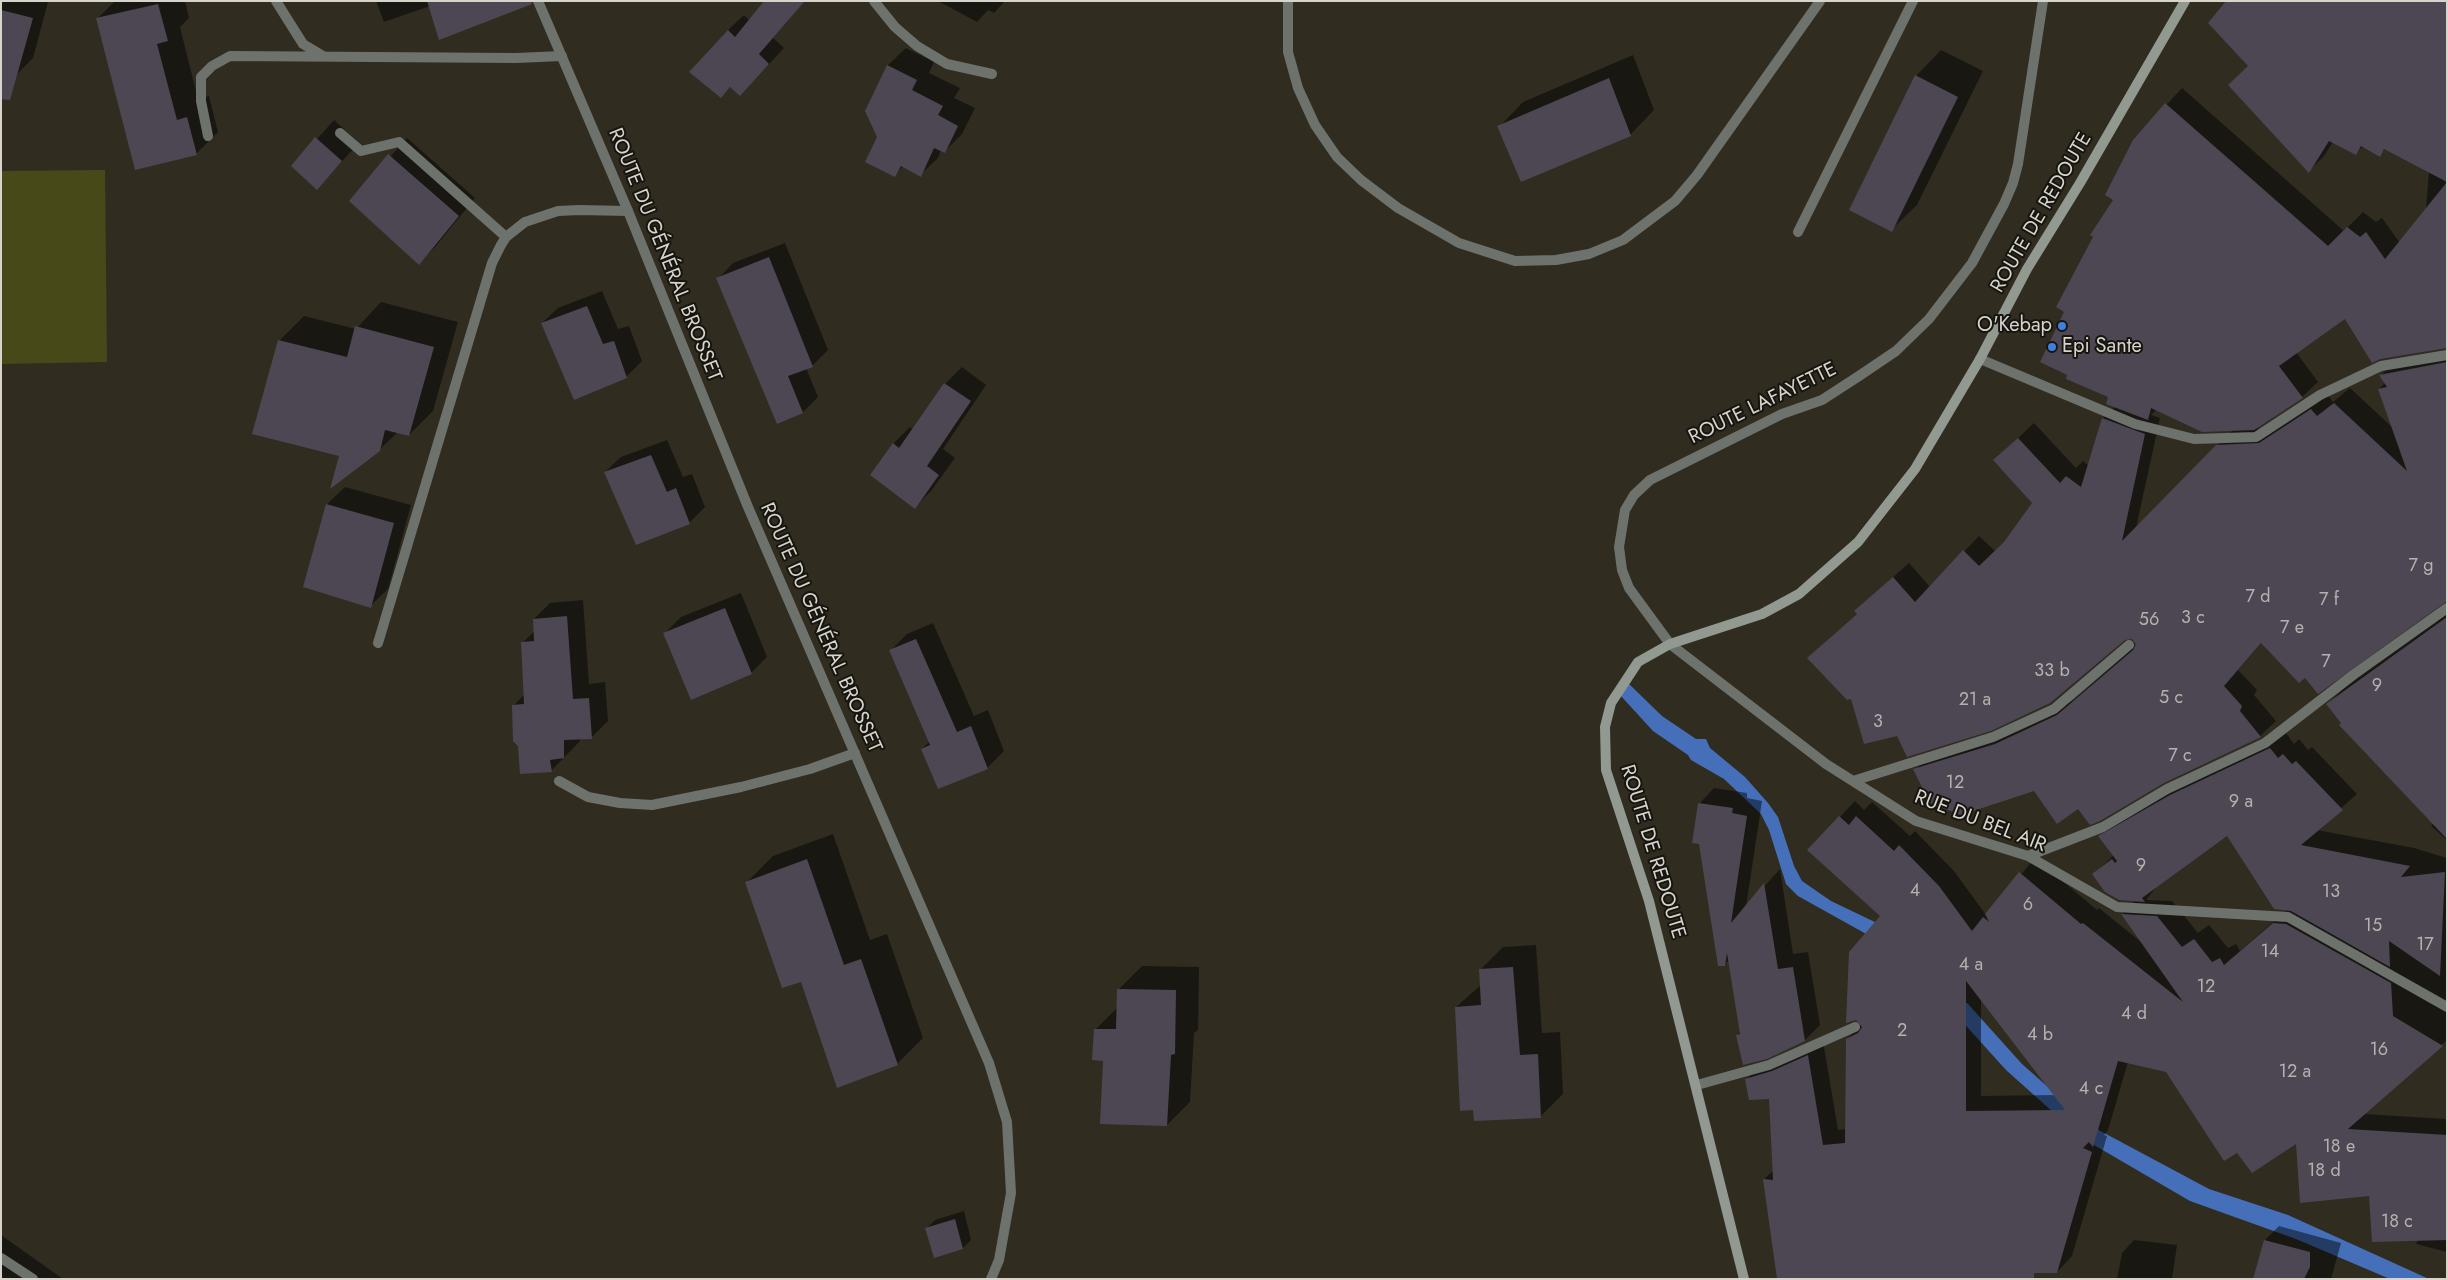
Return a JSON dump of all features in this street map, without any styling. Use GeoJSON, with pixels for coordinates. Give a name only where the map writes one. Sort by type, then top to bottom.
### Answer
{"type":"FeatureCollection","features":[{"type":"Feature","properties":{"kind":"main road","name":"ROUTE DE REDOUTE"},"geometry":{"type":"LineString","coordinates":[[1744,1279],[1697,1085],[1649,901],[1606,770],[1605,727],[1612,703],[1638,662],[1670,644],[1762,614],[1791,598],[1858,542],[1915,470],[1980,359],[2027,269],[2085,175],[2185,1]]}},
{"type":"Feature","properties":{"kind":"street"},"geometry":{"type":"LineString","coordinates":[[276,1],[303,44],[324,56]]}},
{"type":"Feature","properties":{"kind":"street","name":"ROUTE DU GÉNÉRAL BROSSET"},"geometry":{"type":"LineString","coordinates":[[538,1],[628,211],[748,507],[989,1063],[1007,1122],[1011,1193],[999,1260],[991,1279]]}},
{"type":"Feature","properties":{"kind":"street"},"geometry":{"type":"LineString","coordinates":[[874,1],[895,27],[917,46],[947,64],[992,74]]}},
{"type":"Feature","properties":{"kind":"street"},"geometry":{"type":"LineString","coordinates":[[1288,1],[1288,52],[1298,88],[1315,125],[1337,157],[1361,180],[1398,208],[1459,243],[1515,261],[1556,260],[1589,254],[1623,240],[1674,200],[1697,175],[1820,1]]}},
{"type":"Feature","properties":{"kind":"street"},"geometry":{"type":"LineString","coordinates":[[1798,232],[1913,1]]}},
{"type":"Feature","properties":{"kind":"street","name":"ROUTE LAFAYETTE"},"geometry":{"type":"LineString","coordinates":[[1670,644],[1629,588],[1622,570],[1619,547],[1625,510],[1634,496],[1650,480],[1782,414],[1822,400],[1896,351],[1928,319],[1972,264],[2013,184],[2018,164],[2043,1]]}},
{"type":"Feature","properties":{"kind":"street"},"geometry":{"type":"LineString","coordinates":[[208,136],[201,101],[201,77],[212,66],[230,56],[516,58],[562,56]]}},
{"type":"Feature","properties":{"kind":"street"},"geometry":{"type":"LineString","coordinates":[[340,134],[361,151],[399,142],[506,237]]}},
{"type":"Feature","properties":{"kind":"street"},"geometry":{"type":"LineString","coordinates":[[378,643],[492,262],[506,237],[525,222],[558,211],[628,211]]}},
{"type":"Feature","properties":{"kind":"street"},"geometry":{"type":"LineString","coordinates":[[1980,359],[2135,424],[2194,439],[2256,437],[2320,395],[2381,366],[2447,354]]}},
{"type":"Feature","properties":{"kind":"street"},"geometry":{"type":"LineString","coordinates":[[2028,856],[2103,826],[2167,789],[2265,743],[2353,675],[2447,608]]}},
{"type":"Feature","properties":{"kind":"street","name":"RUE DU BEL AIR"},"geometry":{"type":"LineString","coordinates":[[1670,644],[1826,764],[1916,821],[2028,856],[2117,907],[2288,917],[2447,1007]]}},
{"type":"Feature","properties":{"kind":"street"},"geometry":{"type":"LineString","coordinates":[[1853,781],[1993,737],[2054,709],[2129,645]]}},
{"type":"Feature","properties":{"kind":"street"},"geometry":{"type":"LineString","coordinates":[[559,781],[588,797],[620,803],[652,805],[741,787],[810,769],[855,753]]}},
{"type":"Feature","properties":{"kind":"street"},"geometry":{"type":"LineString","coordinates":[[1697,1085],[1769,1065],[1855,1027]]}},
{"type":"Feature","properties":{"kind":"street"},"geometry":{"type":"LineString","coordinates":[[1,1258],[33,1279]]}},
{"type":"Feature","properties":{"kind":"shaded area"},"geometry":{"type":"Polygon","coordinates":[[[105,170],[107,362],[1,364],[1,171],[105,170]]]}},
{"type":"Feature","properties":{"kind":"water"},"geometry":{"type":"Polygon","coordinates":[[[1627,682],[1662,716],[1696,739],[1706,739],[1710,748],[1745,777],[1768,803],[1778,817],[1794,866],[1802,881],[1831,901],[1879,924],[1922,965],[1968,1004],[2022,1064],[2093,1127],[2209,1189],[2288,1215],[2429,1279],[2390,1279],[2296,1239],[2190,1201],[2082,1138],[2006,1070],[1959,1018],[1868,935],[1798,896],[1786,884],[1769,830],[1761,814],[1724,779],[1691,760],[1688,755],[1653,731],[1620,695],[1627,682]]]}},
{"type":"Feature","properties":{"kind":"building"},"geometry":{"type":"Polygon","coordinates":[[[427,1],[531,1],[532,4],[439,40],[427,1]]]}},
{"type":"Feature","properties":{"kind":"building"},"geometry":{"type":"Polygon","coordinates":[[[764,1],[805,1],[759,54],[769,64],[740,96],[730,87],[721,98],[689,72],[728,30],[735,37],[764,1]]]}},
{"type":"Feature","properties":{"kind":"building"},"geometry":{"type":"Polygon","coordinates":[[[2226,1],[2447,1],[2447,182],[2384,149],[2380,157],[2361,146],[2356,155],[2329,141],[2309,173],[2228,85],[2248,66],[2208,23],[2226,1]]]}},
{"type":"Feature","properties":{"kind":"building"},"geometry":{"type":"Polygon","coordinates":[[[158,4],[168,41],[157,44],[177,120],[187,117],[197,155],[135,170],[96,18],[158,4]]]}},
{"type":"Feature","properties":{"kind":"building"},"geometry":{"type":"Polygon","coordinates":[[[1,10],[33,18],[10,100],[1,99],[1,10]]]}},
{"type":"Feature","properties":{"kind":"building"},"geometry":{"type":"Polygon","coordinates":[[[887,65],[917,80],[912,90],[943,106],[938,115],[958,126],[945,153],[934,148],[921,177],[901,166],[895,177],[865,162],[877,137],[865,111],[887,65]]]}},
{"type":"Feature","properties":{"kind":"building"},"geometry":{"type":"Polygon","coordinates":[[[1915,75],[1958,97],[1892,232],[1849,210],[1915,75]]]}},
{"type":"Feature","properties":{"kind":"building"},"geometry":{"type":"Polygon","coordinates":[[[1609,78],[1631,136],[1521,182],[1497,126],[1609,78]]]}},
{"type":"Feature","properties":{"kind":"building"},"geometry":{"type":"Polygon","coordinates":[[[2165,103],[2328,246],[2347,227],[2360,237],[2366,232],[2385,259],[2447,182],[2447,348],[2380,359],[2372,363],[2345,319],[2279,366],[2303,398],[2254,430],[2202,432],[2151,408],[2148,420],[2106,404],[2108,397],[2066,379],[2067,375],[2040,362],[2064,312],[2056,307],[2093,237],[2090,235],[2113,200],[2105,195],[2133,140],[2165,103]]]}},
{"type":"Feature","properties":{"kind":"building"},"geometry":{"type":"Polygon","coordinates":[[[315,137],[342,161],[317,190],[291,166],[315,137]]]}},
{"type":"Feature","properties":{"kind":"building"},"geometry":{"type":"Polygon","coordinates":[[[388,154],[459,216],[419,265],[349,201],[388,154]]]}},
{"type":"Feature","properties":{"kind":"building"},"geometry":{"type":"Polygon","coordinates":[[[769,257],[813,367],[788,376],[803,413],[777,424],[716,278],[769,257]]]}},
{"type":"Feature","properties":{"kind":"building"},"geometry":{"type":"Polygon","coordinates":[[[587,306],[603,344],[614,341],[627,378],[574,400],[541,323],[587,306]]]}},
{"type":"Feature","properties":{"kind":"building"},"geometry":{"type":"Polygon","coordinates":[[[355,326],[434,347],[409,436],[385,430],[380,451],[330,489],[339,456],[252,434],[278,340],[347,357],[355,326]]]}},
{"type":"Feature","properties":{"kind":"building"},"geometry":{"type":"Polygon","coordinates":[[[2447,362],[2447,601],[2318,694],[2305,678],[2299,683],[2261,643],[2224,686],[2242,706],[2240,711],[2261,737],[2164,783],[2100,821],[2090,825],[2078,809],[2057,824],[2034,791],[1961,815],[1930,803],[1913,769],[1995,744],[2057,715],[2133,650],[2136,644],[2132,639],[2125,640],[2050,703],[1991,731],[1907,757],[1897,736],[1864,744],[1851,699],[1847,700],[1807,658],[1857,614],[1854,611],[1893,577],[1915,602],[1963,550],[1979,566],[2004,542],[2032,503],[1993,460],[2018,438],[2060,483],[2066,476],[2081,487],[2102,418],[2145,434],[2122,541],[2216,445],[2259,443],[2311,409],[2317,416],[2334,403],[2407,471],[2378,389],[2387,387],[2379,375],[2447,362]]]}},
{"type":"Feature","properties":{"kind":"building"},"geometry":{"type":"Polygon","coordinates":[[[944,383],[971,401],[927,466],[939,475],[915,509],[870,475],[893,443],[899,448],[944,383]]]}},
{"type":"Feature","properties":{"kind":"building"},"geometry":{"type":"Polygon","coordinates":[[[651,455],[667,492],[676,488],[690,524],[636,545],[604,472],[651,455]]]}},
{"type":"Feature","properties":{"kind":"building"},"geometry":{"type":"Polygon","coordinates":[[[326,504],[394,523],[371,608],[303,587],[326,504]]]}},
{"type":"Feature","properties":{"kind":"building"},"geometry":{"type":"Polygon","coordinates":[[[725,608],[752,674],[691,700],[663,633],[725,608]]]}},
{"type":"Feature","properties":{"kind":"building"},"geometry":{"type":"Polygon","coordinates":[[[567,616],[573,699],[589,698],[592,739],[564,740],[564,758],[550,760],[552,772],[520,774],[518,746],[513,741],[512,705],[524,704],[521,642],[534,641],[533,619],[567,616]]]}},
{"type":"Feature","properties":{"kind":"building"},"geometry":{"type":"Polygon","coordinates":[[[2447,617],[2447,839],[2339,725],[2341,723],[2326,704],[2447,617]]]}},
{"type":"Feature","properties":{"kind":"building"},"geometry":{"type":"Polygon","coordinates":[[[916,639],[957,732],[971,726],[988,769],[938,789],[921,749],[930,745],[889,650],[916,639]]]}},
{"type":"Feature","properties":{"kind":"building"},"geometry":{"type":"Polygon","coordinates":[[[2270,748],[2278,758],[2283,754],[2292,764],[2296,761],[2343,810],[2301,845],[2410,866],[2401,877],[2445,872],[2440,976],[2389,941],[2390,967],[2291,911],[2274,909],[2227,836],[2142,898],[2145,902],[2119,900],[2105,892],[2092,874],[2112,859],[2115,863],[2117,861],[2098,836],[2170,795],[2270,748]]]}},
{"type":"Feature","properties":{"kind":"building"},"geometry":{"type":"Polygon","coordinates":[[[1698,803],[1733,808],[1732,813],[1747,816],[1731,923],[1764,883],[1778,969],[1793,967],[1805,1041],[1767,1059],[1743,1065],[1736,1035],[1740,1034],[1727,953],[1725,966],[1718,966],[1699,844],[1692,843],[1698,803]]]}},
{"type":"Feature","properties":{"kind":"building"},"geometry":{"type":"Polygon","coordinates":[[[1839,816],[1849,825],[1856,816],[1894,851],[1899,845],[1939,886],[1972,931],[1983,917],[1989,922],[1985,914],[2019,872],[2081,924],[2083,923],[2183,1002],[2121,914],[2157,916],[2182,947],[2194,939],[2212,962],[2220,958],[2224,965],[2273,923],[2286,924],[2391,983],[2393,1016],[2443,1046],[2348,1129],[2447,1135],[2447,1240],[2372,1242],[2369,1196],[2300,1203],[2296,1144],[2252,1173],[2237,1153],[2224,1161],[2166,1072],[2118,1061],[2093,1147],[2089,1142],[2083,1148],[2092,1152],[2057,1273],[2034,1273],[2034,1279],[1777,1279],[1763,1179],[1773,1180],[1769,1099],[1749,1100],[1745,1079],[1772,1071],[1808,1055],[1823,1145],[1845,1143],[1846,1039],[1858,1033],[1862,1027],[1856,1020],[1846,1023],[1849,952],[1880,916],[1807,850],[1839,816]],[[1966,981],[1966,1111],[2065,1110],[1966,981]]]}},
{"type":"Feature","properties":{"kind":"building"},"geometry":{"type":"Polygon","coordinates":[[[807,859],[844,965],[861,959],[898,1065],[837,1088],[801,982],[782,988],[745,882],[807,859]]]}},
{"type":"Feature","properties":{"kind":"building"},"geometry":{"type":"Polygon","coordinates":[[[1513,967],[1520,1055],[1538,1054],[1541,1118],[1474,1121],[1473,1110],[1460,1111],[1455,1007],[1481,1005],[1479,969],[1513,967]]]}},
{"type":"Feature","properties":{"kind":"building"},"geometry":{"type":"Polygon","coordinates":[[[1117,989],[1176,990],[1175,1054],[1171,1055],[1167,1126],[1100,1124],[1103,1061],[1092,1060],[1094,1029],[1116,1029],[1117,989]]]}},
{"type":"Feature","properties":{"kind":"building"},"geometry":{"type":"Polygon","coordinates":[[[955,1219],[963,1249],[934,1258],[925,1228],[955,1219]]]}},
{"type":"Feature","properties":{"kind":"building"},"geometry":{"type":"Polygon","coordinates":[[[2264,1240],[2310,1252],[2310,1267],[2304,1279],[2253,1279],[2264,1240]]]}},
{"type":"Feature","properties":{"kind":"place","name":"O'Kebap"},"geometry":{"type":"Point","coordinates":[2062,326]}},
{"type":"Feature","properties":{"kind":"place","name":"Epi Sante"},"geometry":{"type":"Point","coordinates":[2052,347]}}]}
